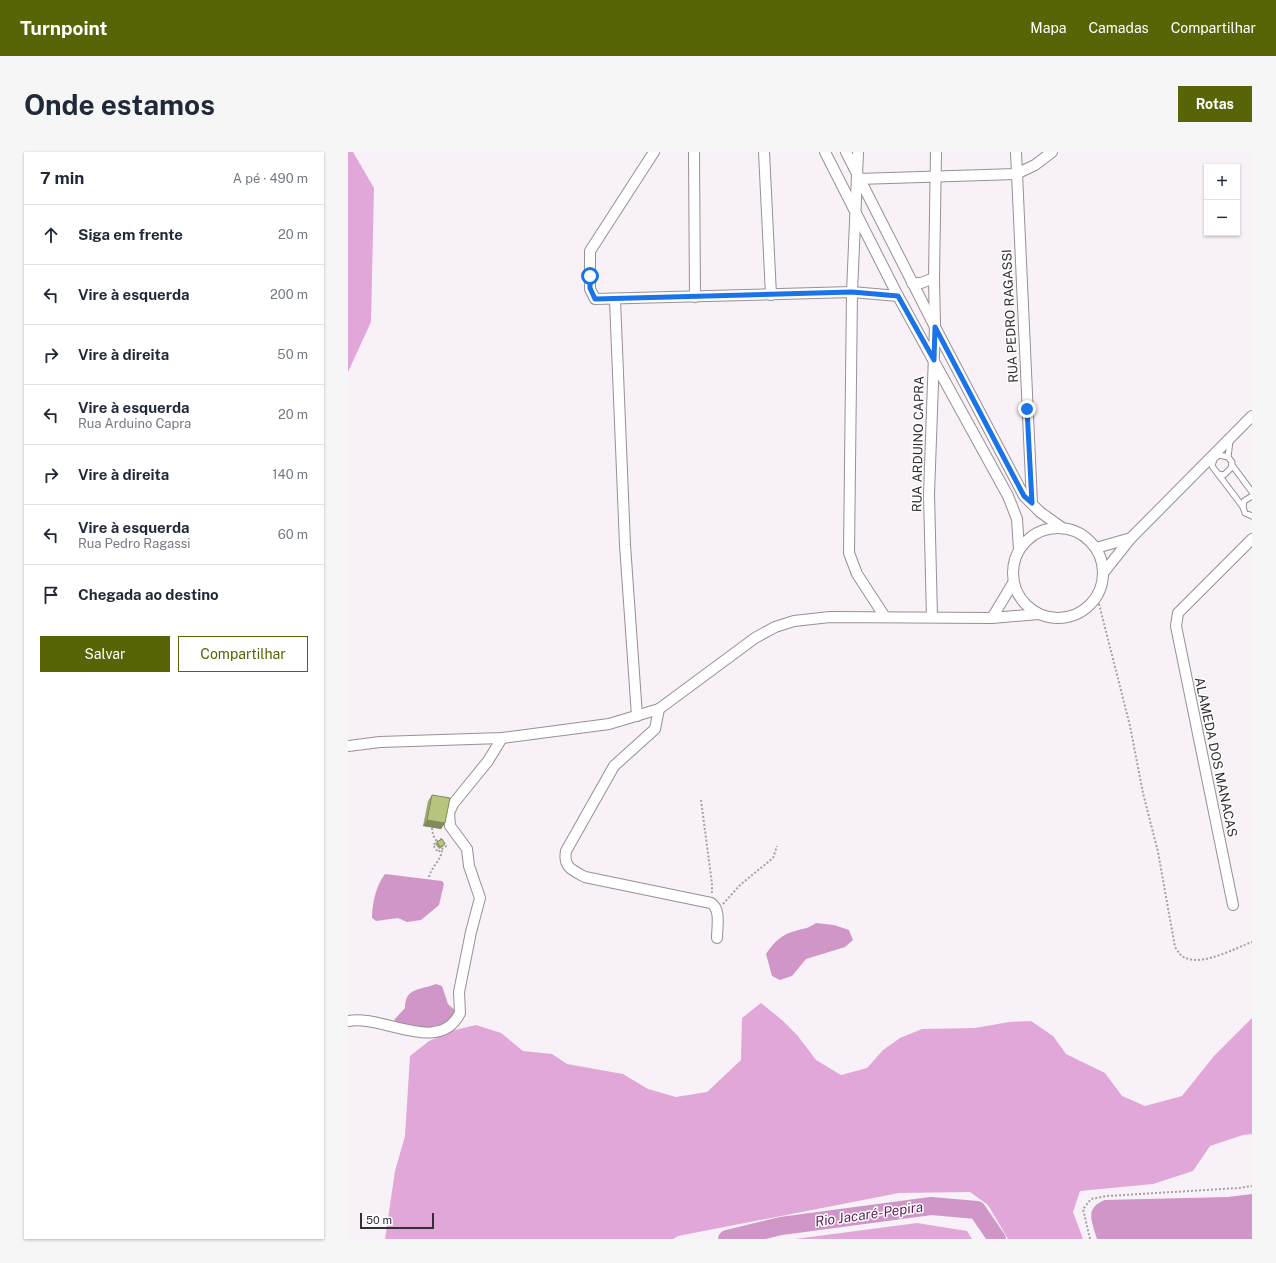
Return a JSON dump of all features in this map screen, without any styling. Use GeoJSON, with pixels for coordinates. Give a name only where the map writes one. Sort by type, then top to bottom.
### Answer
{"type":"FeatureCollection","features":[{"type":"Feature","properties":{"kind":"street"},"geometry":{"type":"LineString","coordinates":[[654,152],[590,251],[590,288],[595,299],[615,300],[852,292],[898,296]]}},
{"type":"Feature","properties":{"kind":"street"},"geometry":{"type":"LineString","coordinates":[[694,152],[695,297]]}},
{"type":"Feature","properties":{"kind":"street"},"geometry":{"type":"LineString","coordinates":[[764,152],[771,295]]}},
{"type":"Feature","properties":{"kind":"street"},"geometry":{"type":"LineString","coordinates":[[825,152],[898,296],[1008,496],[1017,519],[1019,550]]}},
{"type":"Feature","properties":{"kind":"street"},"geometry":{"type":"LineString","coordinates":[[846,152],[912,283],[1024,496],[1040,512],[1061,527],[1081,534],[1096,548],[1100,555],[1104,572],[1101,588],[1097,596],[1086,608],[1072,616],[1055,618],[1039,614],[1031,610],[1020,598],[1013,583],[1013,566],[1019,550],[1030,537],[1044,530],[1061,527]]}},
{"type":"Feature","properties":{"kind":"street"},"geometry":{"type":"LineString","coordinates":[[858,152],[852,292],[849,553],[857,574],[885,617]]}},
{"type":"Feature","properties":{"kind":"street","name":"RUA ARDUINO CAPRA"},"geometry":{"type":"LineString","coordinates":[[932,617],[929,494],[935,327],[934,278],[936,152]]}},
{"type":"Feature","properties":{"kind":"street","name":"RUA PEDRO RAGASSI"},"geometry":{"type":"LineString","coordinates":[[1016,152],[1032,503]]}},
{"type":"Feature","properties":{"kind":"street"},"geometry":{"type":"LineString","coordinates":[[858,178],[1016,174],[1034,165],[1052,152]]}},
{"type":"Feature","properties":{"kind":"street"},"geometry":{"type":"LineString","coordinates":[[912,283],[921,283],[934,278]]}},
{"type":"Feature","properties":{"kind":"street"},"geometry":{"type":"LineString","coordinates":[[615,300],[625,545],[637,716]]}},
{"type":"Feature","properties":{"kind":"street"},"geometry":{"type":"LineString","coordinates":[[1104,572],[1131,538],[1252,416]]}},
{"type":"Feature","properties":{"kind":"street"},"geometry":{"type":"LineString","coordinates":[[1096,548],[1131,538]]}},
{"type":"Feature","properties":{"kind":"street","name":"ALAMEDA DOS MANACAS"},"geometry":{"type":"LineString","coordinates":[[1233,905],[1176,626],[1178,613],[1252,539]]}},
{"type":"Feature","properties":{"kind":"street"},"geometry":{"type":"LineString","coordinates":[[992,618],[1013,583]]}},
{"type":"Feature","properties":{"kind":"street"},"geometry":{"type":"LineString","coordinates":[[348,746],[380,742],[502,738],[609,724],[659,709],[755,638],[775,627],[794,621],[830,617],[992,618],[1039,614]]}},
{"type":"Feature","properties":{"kind":"street"},"geometry":{"type":"LineString","coordinates":[[659,709],[655,729],[614,766],[566,851],[564,859],[568,867],[585,877],[714,907],[717,938]]}},
{"type":"Feature","properties":{"kind":"street"},"geometry":{"type":"LineString","coordinates":[[348,1021],[359,1019],[415,1032],[434,1033],[444,1030],[452,1025],[460,1013],[459,992],[471,932],[480,898],[469,866],[467,849],[450,826],[449,813],[453,804],[488,761],[502,738]]}},
{"type":"Feature","properties":{"kind":"lane"},"geometry":{"type":"LineString","coordinates":[[1230,438],[1228,456],[1232,465],[1252,492]]}},
{"type":"Feature","properties":{"kind":"lane"},"geometry":{"type":"LineString","coordinates":[[1228,456],[1222,455],[1216,457],[1212,462],[1213,469],[1243,507],[1245,513],[1252,516]]}},
{"type":"Feature","properties":{"kind":"lane"},"geometry":{"type":"LineString","coordinates":[[1218,474],[1227,473],[1232,465]]}},
{"type":"Feature","properties":{"kind":"lane"},"geometry":{"type":"LineString","coordinates":[[1197,471],[1213,469]]}},
{"type":"Feature","properties":{"kind":"lane"},"geometry":{"type":"LineString","coordinates":[[1243,507],[1246,499],[1252,496]]}},
{"type":"Feature","properties":{"kind":"path"},"geometry":{"type":"LineString","coordinates":[[1097,596],[1130,726],[1143,793],[1158,852],[1175,947],[1181,955],[1188,959],[1198,960],[1212,957],[1252,942]]}},
{"type":"Feature","properties":{"kind":"path"},"geometry":{"type":"LineString","coordinates":[[701,800],[714,907]]}},
{"type":"Feature","properties":{"kind":"path"},"geometry":{"type":"LineString","coordinates":[[432,828],[433,835],[437,842]]}},
{"type":"Feature","properties":{"kind":"path"},"geometry":{"type":"LineString","coordinates":[[441,839],[446,846],[442,849],[438,852],[433,845],[441,839]]}},
{"type":"Feature","properties":{"kind":"path"},"geometry":{"type":"LineString","coordinates":[[714,907],[773,858],[777,846]]}},
{"type":"Feature","properties":{"kind":"path"},"geometry":{"type":"LineString","coordinates":[[429,877],[430,872],[440,857],[442,849]]}},
{"type":"Feature","properties":{"kind":"path"},"geometry":{"type":"LineString","coordinates":[[1090,1239],[1082,1209],[1091,1199],[1107,1196],[1252,1186]]}},
{"type":"Feature","properties":{"kind":"shaded area"},"geometry":{"type":"Polygon","coordinates":[[[348,152],[353,152],[374,188],[371,322],[348,372],[348,152]]]}},
{"type":"Feature","properties":{"kind":"shaded area"},"geometry":{"type":"Polygon","coordinates":[[[385,874],[442,881],[444,884],[439,905],[421,920],[407,922],[398,918],[376,921],[372,918],[374,901],[379,884],[385,874]]]}},
{"type":"Feature","properties":{"kind":"shaded area"},"geometry":{"type":"Polygon","coordinates":[[[816,923],[834,925],[849,930],[853,940],[845,947],[806,959],[792,976],[780,980],[772,976],[766,954],[772,946],[786,934],[816,923]]]}},
{"type":"Feature","properties":{"kind":"shaded area"},"geometry":{"type":"Polygon","coordinates":[[[436,984],[442,986],[448,1004],[459,1014],[445,1024],[431,1028],[411,1027],[394,1020],[405,1008],[408,996],[411,993],[415,990],[436,984]]]}},
{"type":"Feature","properties":{"kind":"shaded area"},"geometry":{"type":"Polygon","coordinates":[[[761,1003],[782,1020],[797,1035],[816,1060],[841,1075],[867,1068],[883,1050],[900,1038],[922,1029],[975,1028],[1009,1022],[1031,1021],[1053,1036],[1066,1054],[1105,1073],[1122,1096],[1145,1106],[1182,1096],[1214,1056],[1252,1018],[1252,1134],[1243,1135],[1210,1146],[1193,1171],[1153,1184],[1080,1191],[1073,1212],[1083,1239],[1008,1239],[988,1205],[970,1192],[899,1193],[678,1236],[673,1239],[385,1239],[395,1171],[405,1136],[410,1056],[429,1041],[455,1030],[476,1025],[501,1033],[523,1051],[552,1054],[567,1064],[623,1074],[648,1089],[676,1097],[707,1092],[741,1060],[742,1018],[761,1003]]]}},
{"type":"Feature","properties":{"kind":"shaded area"},"geometry":{"type":"Polygon","coordinates":[[[1252,1194],[1252,1239],[1097,1239],[1091,1216],[1094,1207],[1098,1203],[1105,1200],[1228,1197],[1252,1194]]]}},
{"type":"Feature","properties":{"kind":"shaded area"},"geometry":{"type":"Polygon","coordinates":[[[917,1223],[967,1231],[972,1239],[795,1239],[917,1223]]]}},
{"type":"Feature","properties":{"kind":"building"},"geometry":{"type":"Polygon","coordinates":[[[432,795],[450,798],[445,823],[427,820],[432,795]]]}},
{"type":"Feature","properties":{"kind":"building"},"geometry":{"type":"Polygon","coordinates":[[[442,839],[445,844],[440,847],[437,842],[442,839]]]}},
{"type":"Feature","properties":{"kind":"waterway","name":"Rio Jacaré-Pepira"},"geometry":{"type":"LineString","coordinates":[[727,1239],[781,1226],[931,1206],[977,1210],[997,1239]]}},
{"type":"Feature","properties":{"kind":"route"},"geometry":{"type":"LineString","coordinates":[[590,276],[590,288],[595,299],[615,300],[852,292],[898,296],[934,360],[935,327],[1024,496],[1032,503],[1027,409]]}}]}
